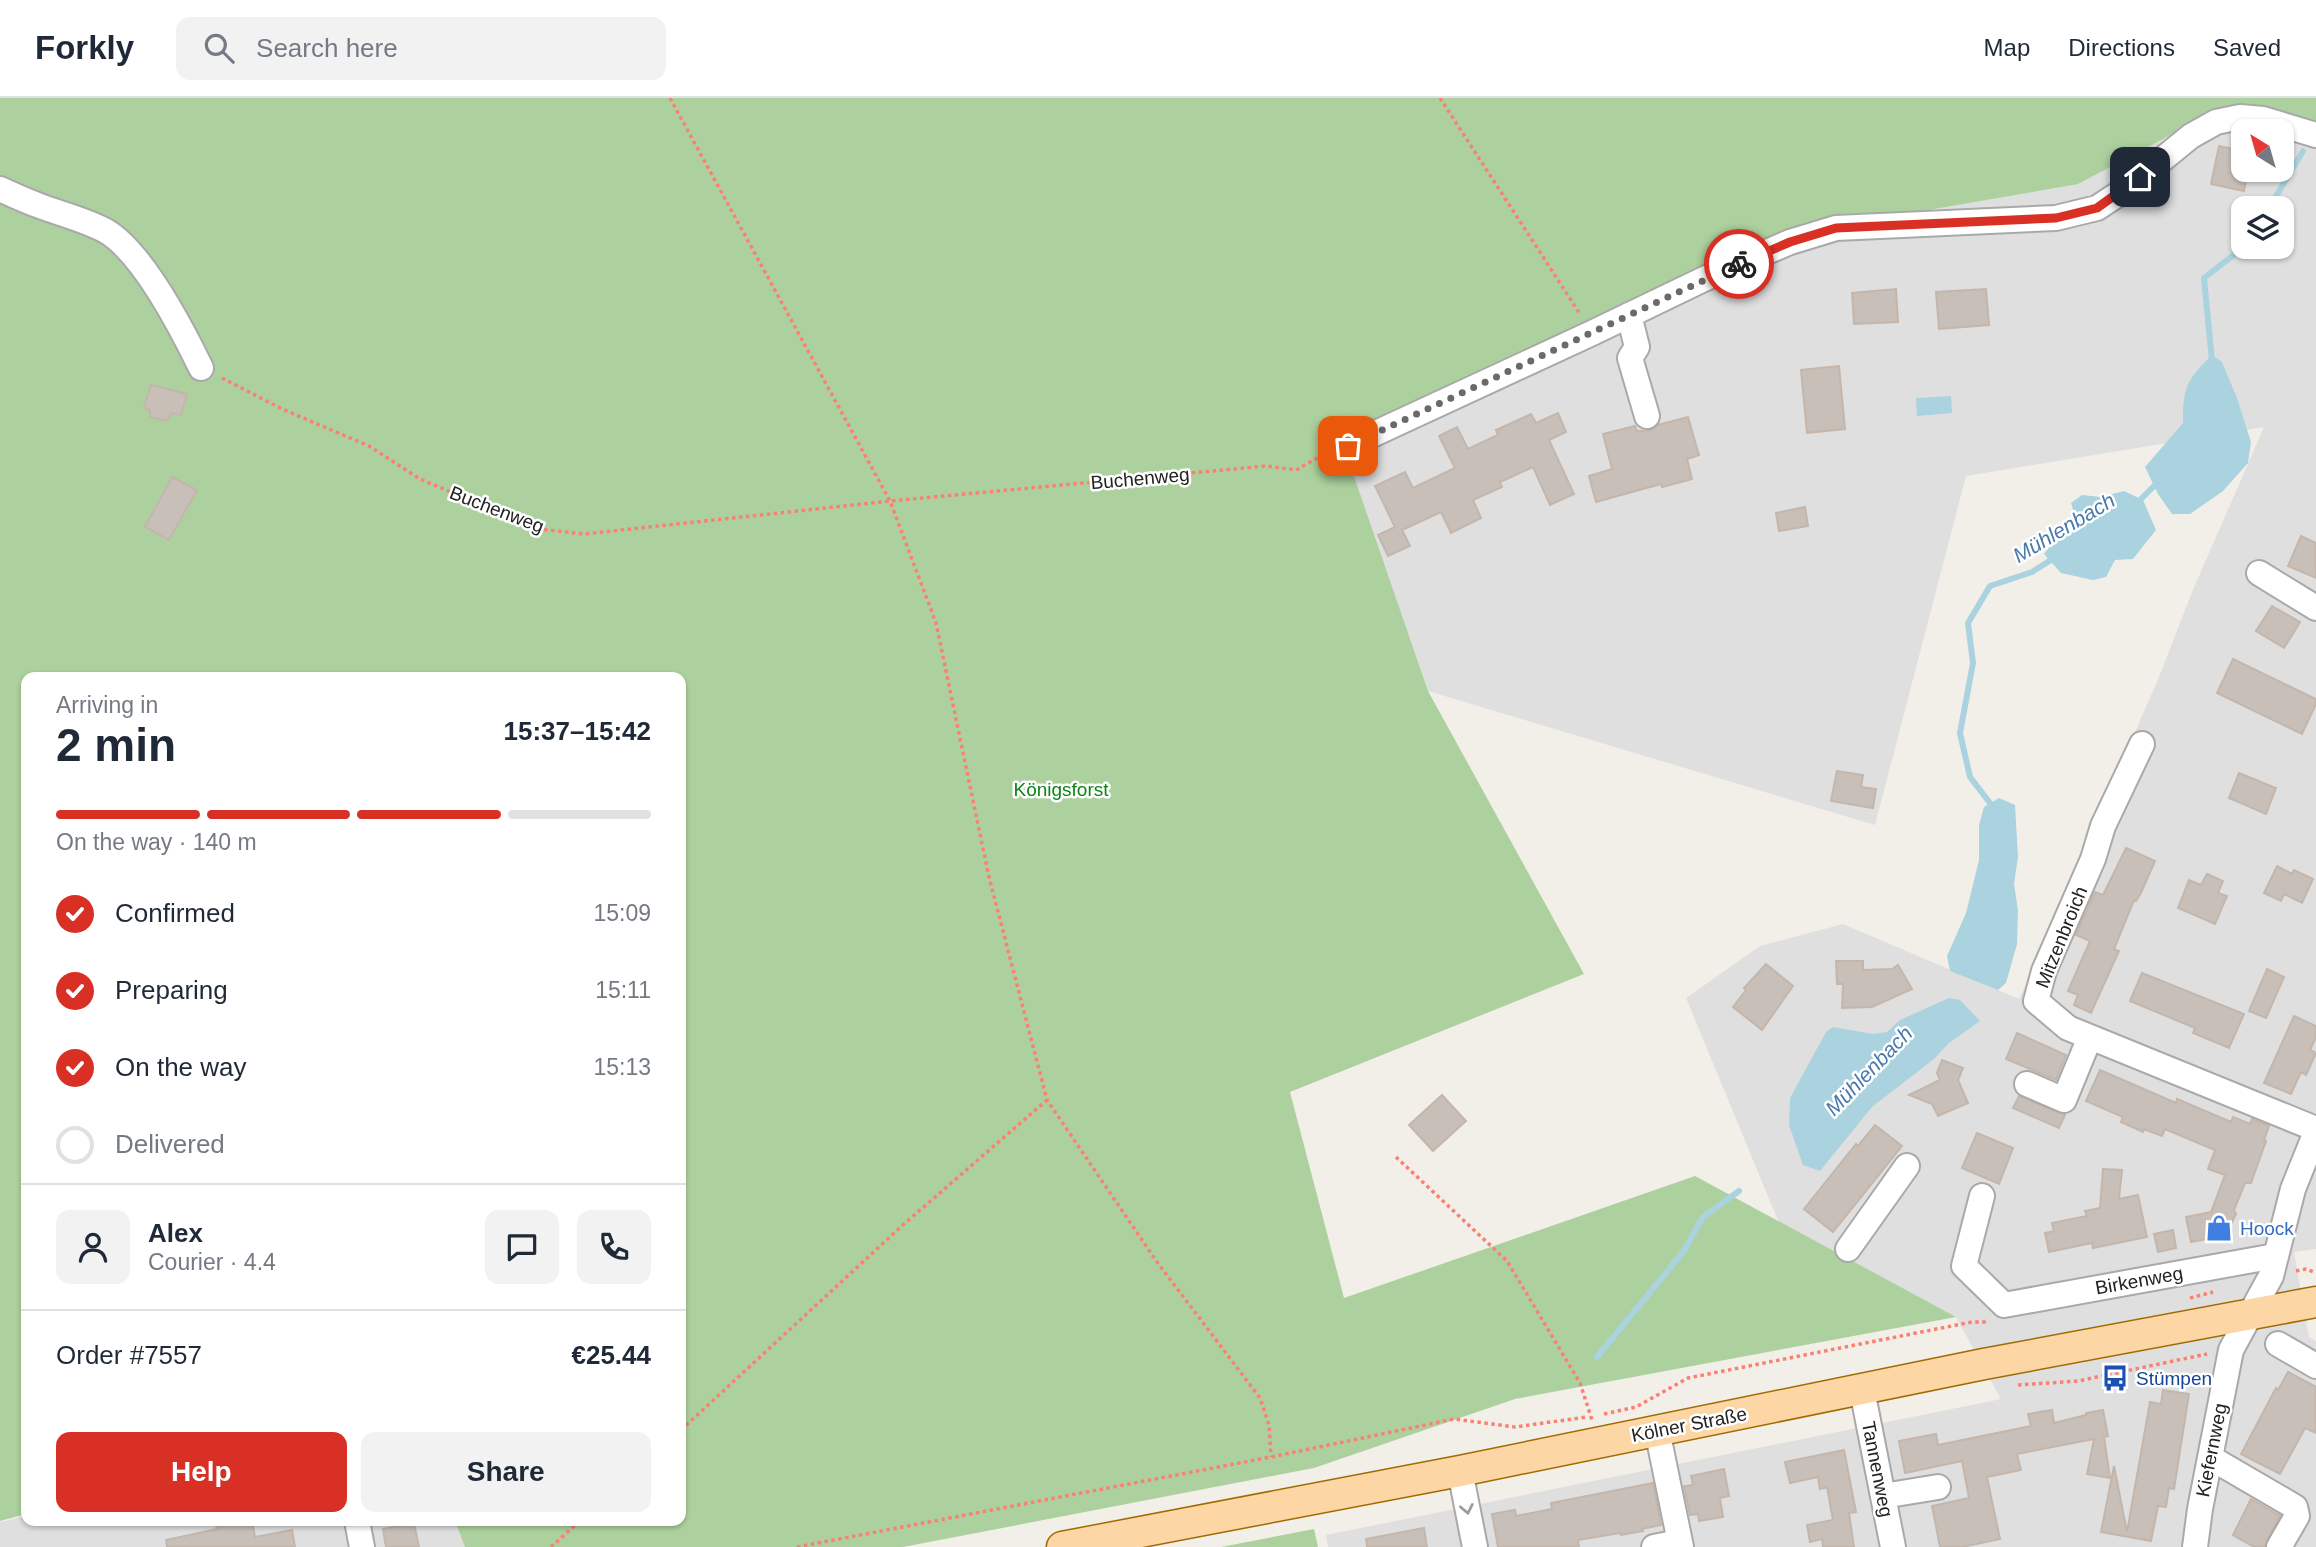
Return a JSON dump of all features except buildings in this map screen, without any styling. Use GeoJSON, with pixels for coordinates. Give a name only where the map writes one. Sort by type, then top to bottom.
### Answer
{"type":"FeatureCollection","features":[{"type":"Feature","properties":{"kind":"main road","name":"Kölner Straße"},"geometry":{"type":"LineString","coordinates":[[1062,1547],[1460,1471],[1594,1430],[1652,1431],[1984,1364],[2316,1302]]}},
{"type":"Feature","properties":{"kind":"street"},"geometry":{"type":"LineString","coordinates":[[1348,446],[1704,279],[1778,247],[1836,228],[2056,218],[2097,208],[2126,189],[2190,136],[2216,122],[2240,117],[2263,119],[2316,135]]}},
{"type":"Feature","properties":{"kind":"street"},"geometry":{"type":"LineString","coordinates":[[0,189],[106,231],[127,247],[187,338],[201,368]]}},
{"type":"Feature","properties":{"kind":"street"},"geometry":{"type":"LineString","coordinates":[[1629,315],[1637,347],[1630,358],[1647,416]]}},
{"type":"Feature","properties":{"kind":"street"},"geometry":{"type":"LineString","coordinates":[[2259,573],[2316,608]]}},
{"type":"Feature","properties":{"kind":"street","name":"Mitzenbroich"},"geometry":{"type":"LineString","coordinates":[[2142,744],[2103,826],[2093,859],[2044,971],[2036,1001],[2068,1028],[2316,1131]]}},
{"type":"Feature","properties":{"kind":"street"},"geometry":{"type":"LineString","coordinates":[[2027,1084],[2064,1100],[2090,1037]]}},
{"type":"Feature","properties":{"kind":"street","name":"Kiefernweg"},"geometry":{"type":"LineString","coordinates":[[2195,1547],[2231,1350],[2271,1276],[2293,1189],[2316,1131]]}},
{"type":"Feature","properties":{"kind":"street"},"geometry":{"type":"LineString","coordinates":[[1847,1249],[1907,1166]]}},
{"type":"Feature","properties":{"kind":"street"},"geometry":{"type":"LineString","coordinates":[[1982,1196],[1964,1266],[1999,1313]]}},
{"type":"Feature","properties":{"kind":"street","name":"Birkenweg"},"geometry":{"type":"LineString","coordinates":[[1999,1313],[2275,1256]]}},
{"type":"Feature","properties":{"kind":"street"},"geometry":{"type":"LineString","coordinates":[[2278,1345],[2316,1366]]}},
{"type":"Feature","properties":{"kind":"street","name":"Tannenweg"},"geometry":{"type":"LineString","coordinates":[[1861,1390],[1893,1547]]}},
{"type":"Feature","properties":{"kind":"street"},"geometry":{"type":"LineString","coordinates":[[1652,1431],[1668,1546]]}},
{"type":"Feature","properties":{"kind":"street"},"geometry":{"type":"LineString","coordinates":[[2211,1458],[2295,1507],[2297,1516],[2279,1547]]}},
{"type":"Feature","properties":{"kind":"street"},"geometry":{"type":"LineString","coordinates":[[1460,1471],[1475,1547]]}},
{"type":"Feature","properties":{"kind":"street"},"geometry":{"type":"LineString","coordinates":[[1883,1496],[1938,1487]]}},
{"type":"Feature","properties":{"kind":"street"},"geometry":{"type":"LineString","coordinates":[[358,1526],[362,1547]]}},
{"type":"Feature","properties":{"kind":"path"},"geometry":{"type":"LineString","coordinates":[[670,98],[890,501],[936,623],[989,877],[1047,1100],[1157,1262],[1260,1398],[1269,1425],[1271,1457]]}},
{"type":"Feature","properties":{"kind":"path"},"geometry":{"type":"LineString","coordinates":[[1440,98],[1592,333]]}},
{"type":"Feature","properties":{"kind":"path","name":"Buchenweg"},"geometry":{"type":"LineString","coordinates":[[201,368],[282,409],[369,446],[420,480],[539,529],[584,534],[890,501],[1266,466],[1296,470],[1323,453],[1348,446]]}},
{"type":"Feature","properties":{"kind":"path"},"geometry":{"type":"LineString","coordinates":[[686,1425],[904,1224],[1047,1100]]}},
{"type":"Feature","properties":{"kind":"path"},"geometry":{"type":"LineString","coordinates":[[1396,1157],[1507,1261],[1580,1383],[1594,1430]]}},
{"type":"Feature","properties":{"kind":"path"},"geometry":{"type":"LineString","coordinates":[[797,1547],[1271,1457],[1454,1419],[1515,1427],[1594,1430],[1688,1378],[1972,1322],[1999,1313]]}},
{"type":"Feature","properties":{"kind":"path"},"geometry":{"type":"LineString","coordinates":[[551,1547],[574,1526]]}},
{"type":"Feature","properties":{"kind":"shaded area"},"geometry":{"type":"Polygon","coordinates":[[[2247,104],[2290,119],[2231,119],[2231,182],[2294,182],[2294,120],[2316,128],[2316,1249],[2294,1252],[2309,1337],[2316,1341],[2316,1547],[1328,1547],[1326,1535],[2001,1399],[1956,1317],[1782,1230],[1686,998],[1760,946],[1843,924],[2019,999],[2264,427],[1966,476],[1875,825],[1428,691],[1347,459],[1830,227],[2247,104]]]}},
{"type":"Feature","properties":{"kind":"shaded area"},"geometry":{"type":"Polygon","coordinates":[[[21,1517],[21,1526],[457,1526],[465,1547],[0,1547],[0,1522],[21,1517]]]}},
{"type":"Feature","properties":{"kind":"green space","name":"Königsforst"},"geometry":{"type":"Polygon","coordinates":[[[0,98],[2316,98],[2316,128],[2246,104],[2214,112],[2078,184],[1830,227],[1348,459],[1428,691],[1584,974],[1290,1092],[1344,1298],[1695,1176],[1956,1317],[1515,1399],[1314,1468],[903,1547],[465,1547],[457,1526],[686,1526],[686,672],[21,672],[21,1515],[0,1521],[0,98]]]}},
{"type":"Feature","properties":{"kind":"green space"},"geometry":{"type":"Polygon","coordinates":[[[1314,1529],[1318,1547],[1221,1547],[1314,1529]]]}},
{"type":"Feature","properties":{"kind":"water"},"geometry":{"type":"Polygon","coordinates":[[[2212,355],[2222,362],[2237,398],[2251,442],[2248,463],[2223,491],[2190,514],[2172,514],[2158,494],[2145,467],[2183,423],[2188,385],[2196,371],[2212,355]]]}},
{"type":"Feature","properties":{"kind":"water"},"geometry":{"type":"Polygon","coordinates":[[[1951,396],[1952,413],[1917,416],[1916,398],[1951,396]]]}},
{"type":"Feature","properties":{"kind":"water"},"geometry":{"type":"Polygon","coordinates":[[[2124,491],[2143,500],[2156,530],[2133,559],[2115,560],[2106,577],[2093,580],[2061,573],[2044,554],[2075,516],[2071,503],[2082,495],[2101,497],[2124,491]]]}},
{"type":"Feature","properties":{"kind":"water"},"geometry":{"type":"Polygon","coordinates":[[[1999,798],[2015,805],[2018,857],[2014,884],[2018,910],[2017,944],[2006,983],[1998,990],[1950,971],[1947,956],[1966,913],[1979,860],[1979,825],[1984,807],[1999,798]]]}},
{"type":"Feature","properties":{"kind":"water"},"geometry":{"type":"Polygon","coordinates":[[[1949,998],[1960,1000],[1980,1021],[1949,1043],[1934,1059],[1872,1107],[1820,1171],[1803,1165],[1789,1125],[1790,1098],[1826,1032],[1833,1027],[1873,1034],[1887,1032],[1900,1020],[1949,998]]]}},
{"type":"Feature","properties":{"kind":"waterway","name":"Mühlenbach"},"geometry":{"type":"LineString","coordinates":[[2276,196],[2303,151]]}},
{"type":"Feature","properties":{"kind":"waterway","name":"Mühlenbach"},"geometry":{"type":"LineString","coordinates":[[2212,361],[2204,278],[2231,257]]}},
{"type":"Feature","properties":{"kind":"waterway","name":"Mühlenbach"},"geometry":{"type":"LineString","coordinates":[[2136,504],[2158,482]]}},
{"type":"Feature","properties":{"kind":"waterway","name":"Mühlenbach"},"geometry":{"type":"LineString","coordinates":[[1992,811],[1990,803],[1970,777],[1960,733],[1973,663],[1968,623],[1990,586],[2032,572],[2054,558]]}},
{"type":"Feature","properties":{"kind":"waterway","name":"Mühlenbach"},"geometry":{"type":"LineString","coordinates":[[1597,1357],[1683,1252],[1703,1217],[1739,1191]]}},
{"type":"Feature","properties":{"kind":"way so far"},"geometry":{"type":"LineString","coordinates":[[1348,446],[1739,264]]}},
{"type":"Feature","properties":{"kind":"place","name":"Hoock"},"geometry":{"type":"Point","coordinates":[2219,1228]}},
{"type":"Feature","properties":{"kind":"place","name":"Stümpen"},"geometry":{"type":"Point","coordinates":[2115,1378]}},
{"type":"Feature","properties":{"kind":"route"},"geometry":{"type":"LineString","coordinates":[[1739,264],[1790,242],[1836,228],[2056,218],[2097,208],[2140,177]]}}]}
